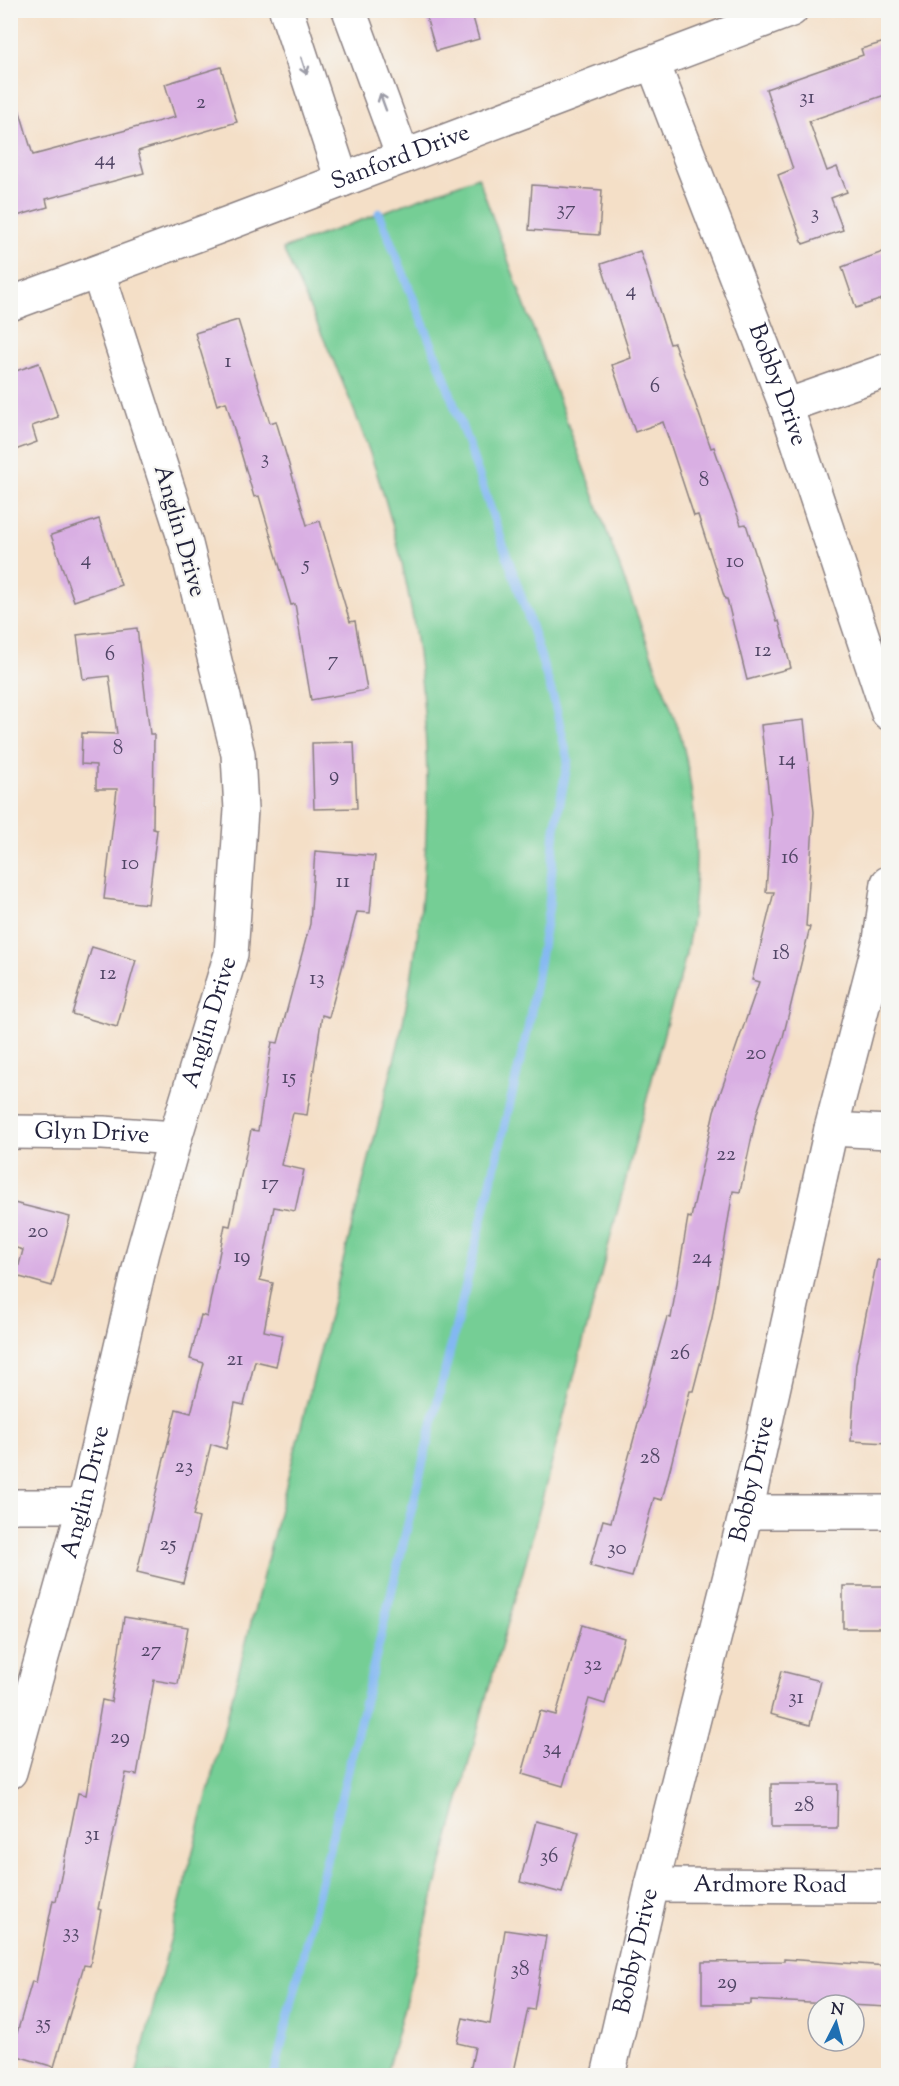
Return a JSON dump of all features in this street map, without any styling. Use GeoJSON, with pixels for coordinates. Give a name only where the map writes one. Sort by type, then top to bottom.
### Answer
{"type":"FeatureCollection","features":[{"type":"Feature","properties":{"kind":"street"},"geometry":{"type":"LineString","coordinates":[[286,10],[342,180]]}},
{"type":"Feature","properties":{"kind":"street"},"geometry":{"type":"LineString","coordinates":[[349,10],[403,157]]}},
{"type":"Feature","properties":{"kind":"street","name":"Sanford Drive"},"geometry":{"type":"LineString","coordinates":[[10,304],[791,10]]}},
{"type":"Feature","properties":{"kind":"street","name":"Bobby Drive"},"geometry":{"type":"LineString","coordinates":[[653,63],[786,406],[888,713]]}},
{"type":"Feature","properties":{"kind":"street","name":"Anglin Drive"},"geometry":{"type":"LineString","coordinates":[[10,1772],[84,1506],[143,1252],[231,954],[241,810],[238,754],[186,544],[98,272]]}},
{"type":"Feature","properties":{"kind":"street"},"geometry":{"type":"LineString","coordinates":[[786,406],[888,370]]}},
{"type":"Feature","properties":{"kind":"street","name":"Bobby Drive"},"geometry":{"type":"LineString","coordinates":[[608,2076],[652,1885],[746,1512],[831,1129],[880,940],[888,883]]}},
{"type":"Feature","properties":{"kind":"street"},"geometry":{"type":"LineString","coordinates":[[831,1129],[888,1132]]}},
{"type":"Feature","properties":{"kind":"street","name":"Glyn Drive"},"geometry":{"type":"LineString","coordinates":[[10,1132],[102,1133],[175,1138]]}},
{"type":"Feature","properties":{"kind":"street"},"geometry":{"type":"LineString","coordinates":[[10,1506],[84,1506]]}},
{"type":"Feature","properties":{"kind":"street"},"geometry":{"type":"LineString","coordinates":[[746,1512],[888,1512]]}},
{"type":"Feature","properties":{"kind":"street","name":"Ardmore Road"},"geometry":{"type":"LineString","coordinates":[[652,1885],[888,1886]]}},
{"type":"Feature","properties":{"kind":"green space"},"geometry":{"type":"Polygon","coordinates":[[[478,177],[681,736],[693,806],[696,841],[696,876],[688,945],[523,1572],[487,1694],[386,2075],[136,2075],[398,1045],[412,974],[421,901],[426,829],[426,756],[422,684],[412,612],[397,541],[356,414],[283,249],[478,177]]]}},
{"type":"Feature","properties":{"kind":"building"},"geometry":{"type":"Polygon","coordinates":[[[424,10],[471,10],[479,39],[436,51],[424,10]]]}},
{"type":"Feature","properties":{"kind":"building"},"geometry":{"type":"Polygon","coordinates":[[[888,41],[888,94],[809,121],[827,171],[837,167],[847,192],[831,198],[843,230],[803,244],[778,175],[793,169],[766,89],[863,55],[861,49],[888,41]]]}},
{"type":"Feature","properties":{"kind":"building"},"geometry":{"type":"Polygon","coordinates":[[[221,67],[237,122],[138,151],[144,173],[46,199],[48,207],[10,218],[10,103],[17,102],[33,155],[175,117],[165,84],[221,67]]]}},
{"type":"Feature","properties":{"kind":"building"},"geometry":{"type":"Polygon","coordinates":[[[532,185],[602,190],[599,235],[529,230],[532,185]]]}},
{"type":"Feature","properties":{"kind":"building"},"geometry":{"type":"Polygon","coordinates":[[[888,250],[888,297],[856,308],[842,267],[888,250]]]}},
{"type":"Feature","properties":{"kind":"building"},"geometry":{"type":"Polygon","coordinates":[[[640,251],[670,344],[674,343],[741,525],[746,524],[777,622],[779,621],[791,668],[747,680],[727,599],[725,599],[698,515],[694,516],[663,422],[635,432],[612,365],[631,358],[601,264],[640,251]]]}},
{"type":"Feature","properties":{"kind":"building"},"geometry":{"type":"Polygon","coordinates":[[[238,320],[270,423],[276,421],[307,525],[320,521],[350,622],[355,621],[367,690],[311,700],[295,604],[291,605],[259,496],[254,497],[226,402],[217,405],[195,333],[238,320]]]}},
{"type":"Feature","properties":{"kind":"building"},"geometry":{"type":"Polygon","coordinates":[[[39,363],[58,417],[32,426],[37,442],[10,452],[10,373],[39,363]]]}},
{"type":"Feature","properties":{"kind":"building"},"geometry":{"type":"Polygon","coordinates":[[[99,519],[121,585],[74,601],[51,535],[99,519]]]}},
{"type":"Feature","properties":{"kind":"building"},"geometry":{"type":"Polygon","coordinates":[[[137,628],[150,734],[154,734],[153,829],[157,830],[148,904],[104,899],[117,789],[96,789],[96,765],[81,764],[82,733],[117,734],[109,676],[83,679],[77,635],[137,628]]]}},
{"type":"Feature","properties":{"kind":"building"},"geometry":{"type":"Polygon","coordinates":[[[804,720],[814,812],[806,926],[810,927],[783,1037],[757,1113],[740,1192],[733,1191],[712,1318],[693,1391],[690,1391],[662,1500],[654,1498],[632,1577],[590,1566],[603,1520],[611,1522],[667,1317],[671,1318],[688,1217],[691,1218],[714,1111],[759,982],[752,980],[774,892],[766,892],[771,816],[761,725],[804,720]]]}},
{"type":"Feature","properties":{"kind":"building"},"geometry":{"type":"Polygon","coordinates":[[[354,742],[357,808],[314,809],[312,743],[354,742]]]}},
{"type":"Feature","properties":{"kind":"building"},"geometry":{"type":"Polygon","coordinates":[[[315,851],[375,856],[370,913],[357,912],[329,1017],[322,1015],[307,1115],[293,1113],[281,1165],[304,1170],[295,1211],[274,1207],[260,1280],[273,1283],[264,1331],[283,1335],[276,1366],[255,1361],[244,1405],[235,1403],[226,1449],[211,1444],[193,1516],[199,1518],[183,1583],[137,1572],[176,1409],[191,1413],[204,1363],[190,1359],[201,1315],[207,1317],[225,1225],[230,1226],[251,1130],[258,1131],[272,1042],[278,1043],[310,924],[315,851]]]}},
{"type":"Feature","properties":{"kind":"building"},"geometry":{"type":"Polygon","coordinates":[[[92,947],[136,960],[117,1027],[72,1014],[92,947]]]}},
{"type":"Feature","properties":{"kind":"building"},"geometry":{"type":"Polygon","coordinates":[[[10,1202],[70,1217],[52,1286],[16,1276],[23,1250],[10,1246],[10,1202]]]}},
{"type":"Feature","properties":{"kind":"building"},"geometry":{"type":"Polygon","coordinates":[[[877,1260],[888,1261],[888,1443],[851,1441],[856,1364],[877,1260]]]}},
{"type":"Feature","properties":{"kind":"building"},"geometry":{"type":"Polygon","coordinates":[[[843,1586],[888,1586],[888,1628],[843,1628],[843,1586]]]}},
{"type":"Feature","properties":{"kind":"building"},"geometry":{"type":"Polygon","coordinates":[[[124,1617],[188,1627],[178,1684],[154,1680],[137,1775],[126,1773],[98,1909],[101,1910],[90,1966],[84,1965],[54,2067],[11,2054],[32,1981],[36,1983],[53,1900],[56,1901],[78,1793],[86,1795],[102,1700],[111,1702],[124,1617]]]}},
{"type":"Feature","properties":{"kind":"building"},"geometry":{"type":"Polygon","coordinates":[[[582,1625],[624,1638],[605,1704],[589,1699],[563,1786],[522,1774],[540,1711],[556,1715],[582,1625]]]}},
{"type":"Feature","properties":{"kind":"building"},"geometry":{"type":"Polygon","coordinates":[[[781,1671],[821,1681],[810,1725],[770,1714],[781,1671]]]}},
{"type":"Feature","properties":{"kind":"building"},"geometry":{"type":"Polygon","coordinates":[[[771,1784],[838,1784],[837,1828],[771,1828],[771,1784]]]}},
{"type":"Feature","properties":{"kind":"building"},"geometry":{"type":"Polygon","coordinates":[[[536,1821],[579,1832],[562,1893],[520,1882],[536,1821]]]}},
{"type":"Feature","properties":{"kind":"building"},"geometry":{"type":"Polygon","coordinates":[[[505,1930],[546,1936],[534,2010],[528,2009],[513,2076],[469,2076],[475,2047],[457,2043],[463,2018],[490,2024],[505,1930]]]}},
{"type":"Feature","properties":{"kind":"building"},"geometry":{"type":"Polygon","coordinates":[[[784,1959],[888,1966],[888,2007],[866,2006],[866,1993],[806,1993],[806,2003],[751,2000],[751,2004],[702,2004],[702,1962],[784,1961],[784,1959]]]}},
{"type":"Feature","properties":{"kind":"waterway"},"geometry":{"type":"LineString","coordinates":[[274,2076],[528,1029],[549,906],[555,829],[568,760],[554,700],[527,613],[443,373],[379,213]]}}]}
